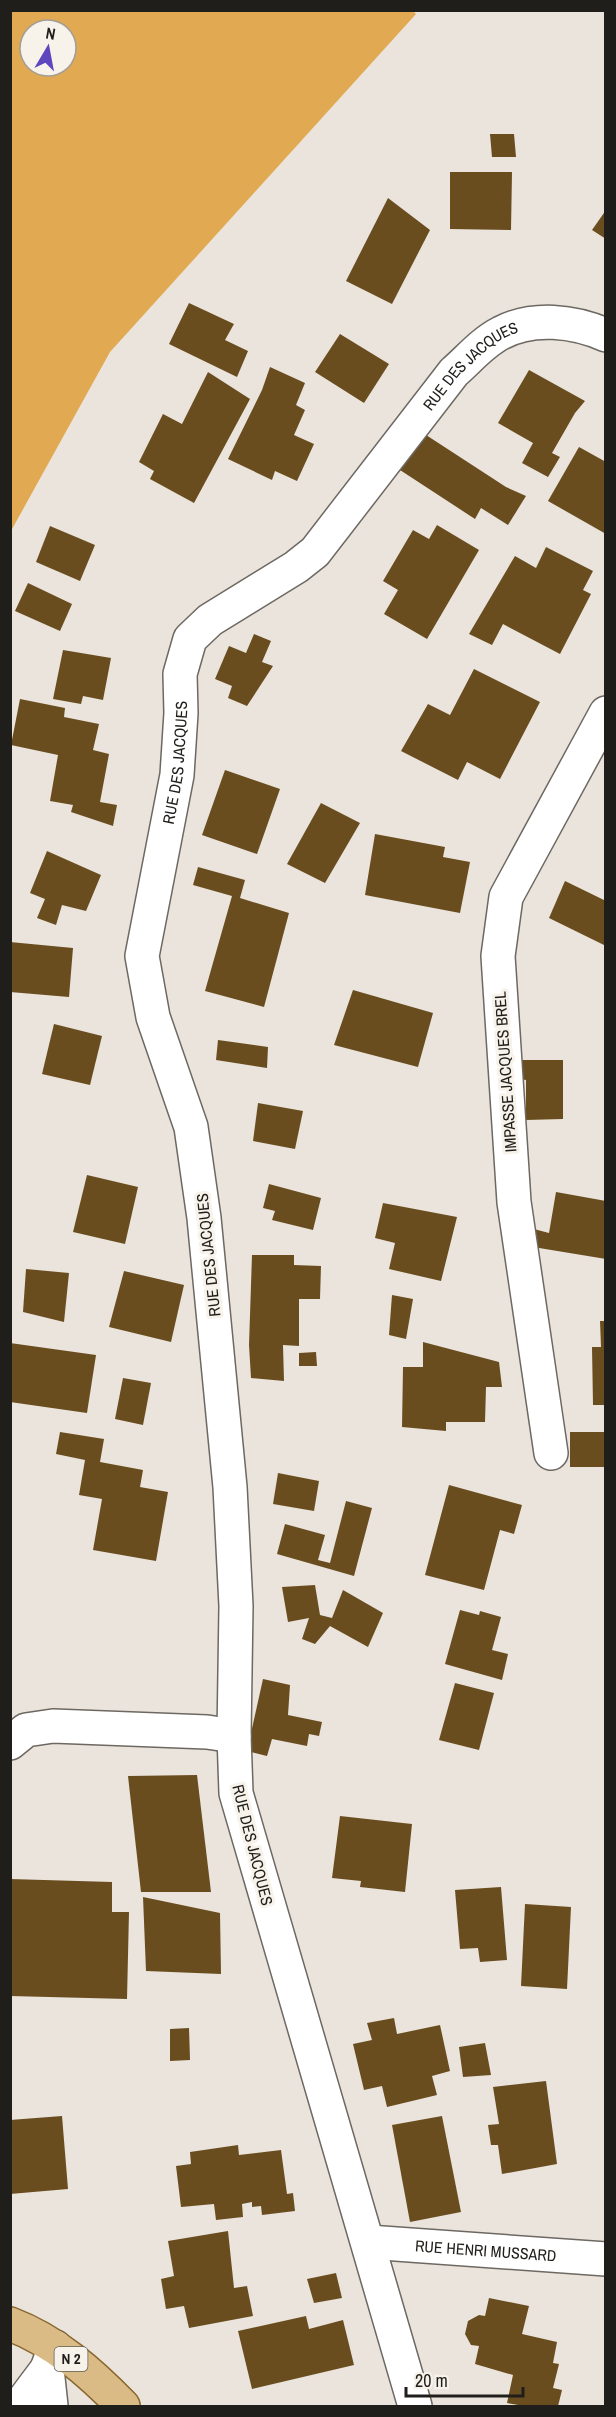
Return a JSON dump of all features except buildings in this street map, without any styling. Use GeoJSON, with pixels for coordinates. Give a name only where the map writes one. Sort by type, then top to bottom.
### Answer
{"type":"FeatureCollection","features":[{"type":"Feature","properties":{"kind":"main road","name":"N 2"},"geometry":{"type":"LineString","coordinates":[[10,2324],[51,2358],[96,2379],[123,2406]]}},
{"type":"Feature","properties":{"kind":"street","name":"RUE DES JACQUES"},"geometry":{"type":"LineString","coordinates":[[415,2406],[236,1793],[234,1736],[236,1606],[230,1487],[203,1206],[191,1127],[153,1017],[142,956],[177,775],[181,713],[180,674],[183,655],[190,639],[210,620],[296,567],[315,552],[454,372],[477,350],[501,333],[530,324],[564,322],[606,335]]}},
{"type":"Feature","properties":{"kind":"street","name":"IMPASSE JACQUES BREL"},"geometry":{"type":"LineString","coordinates":[[551,1454],[514,1202],[498,956],[506,897],[606,713]]}},
{"type":"Feature","properties":{"kind":"street"},"geometry":{"type":"LineString","coordinates":[[10,1743],[26,1730],[53,1726],[207,1732],[234,1736]]}},
{"type":"Feature","properties":{"kind":"street","name":"RUE HENRI MUSSARD"},"geometry":{"type":"LineString","coordinates":[[368,2242],[606,2259]]}},
{"type":"Feature","properties":{"kind":"street"},"geometry":{"type":"LineString","coordinates":[[23,2406],[26,2397],[51,2358]]}},
{"type":"Feature","properties":{"kind":"street"},"geometry":{"type":"LineString","coordinates":[[51,2358],[51,2406]]}},
{"type":"Feature","properties":{"kind":"shaded area"},"geometry":{"type":"Polygon","coordinates":[[[11,10],[412,10],[416,14],[110,352],[11,531],[11,10]]]}}]}
